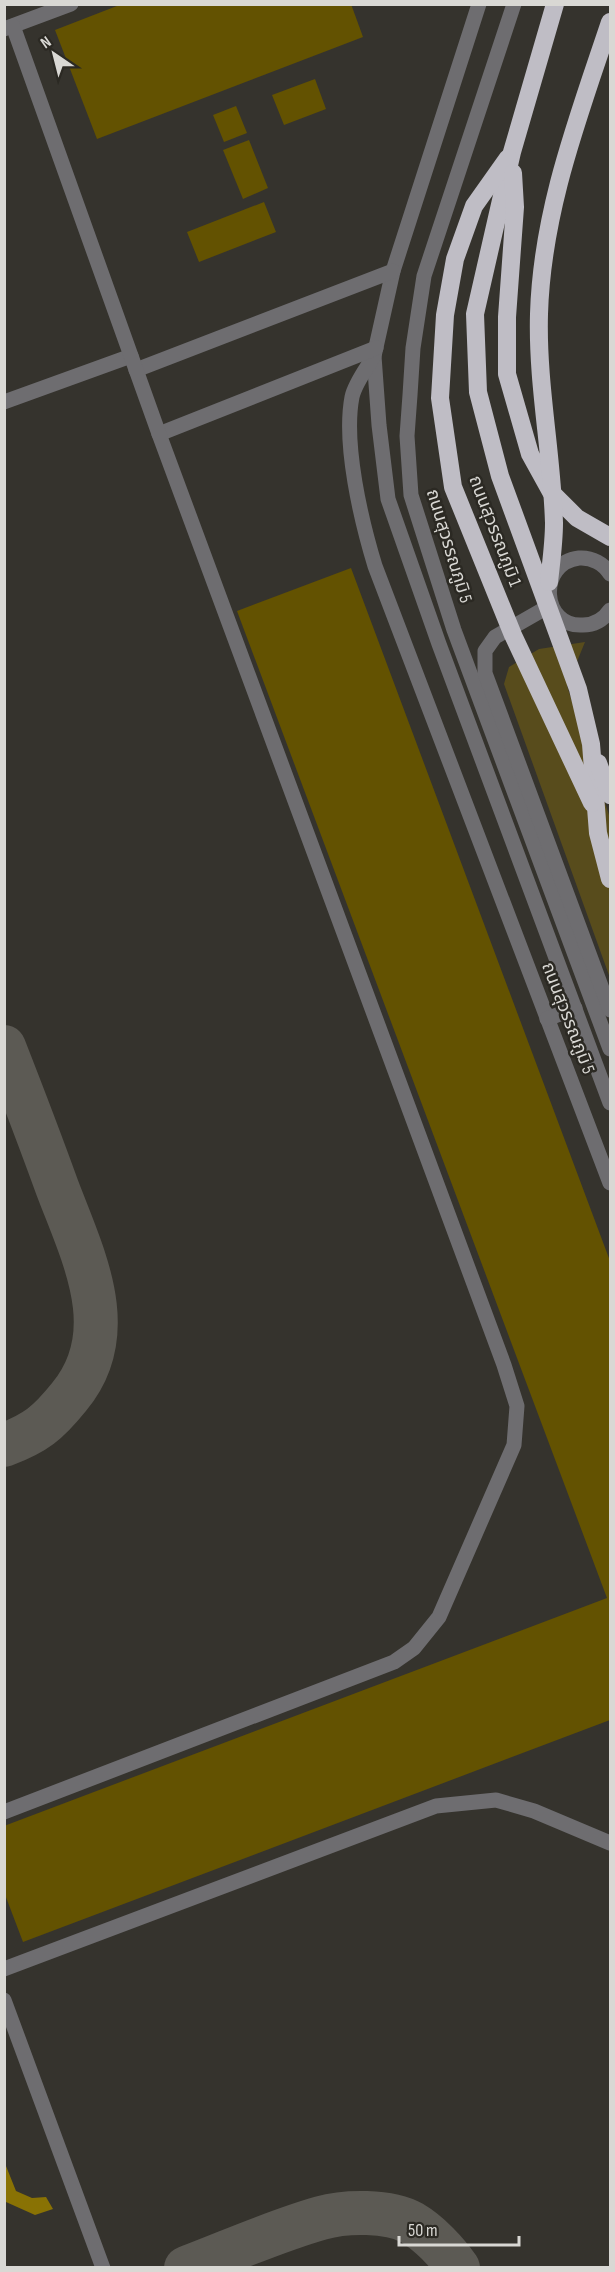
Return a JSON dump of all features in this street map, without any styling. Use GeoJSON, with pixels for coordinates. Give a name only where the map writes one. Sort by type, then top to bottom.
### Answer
{"type":"FeatureCollection","features":[{"type":"Feature","properties":{"kind":"highway","name":"ถนนสุวรรณภูมิ 1"},"geometry":{"type":"LineString","coordinates":[[555,4],[512,152],[475,314],[478,392],[500,476],[578,689],[591,744],[610,795]]}},
{"type":"Feature","properties":{"kind":"highway"},"geometry":{"type":"LineString","coordinates":[[549,582],[554,521],[540,358],[540,293],[545,246],[562,167],[610,22]]}},
{"type":"Feature","properties":{"kind":"highway","name":"ถนนสุวรรณภูมิ 1"},"geometry":{"type":"LineString","coordinates":[[512,152],[515,207],[507,317],[507,374],[530,454],[551,492],[577,518],[610,537]]}},
{"type":"Feature","properties":{"kind":"highway","name":"ถนนสุวรรณภูมิ 1"},"geometry":{"type":"LineString","coordinates":[[512,152],[474,206],[455,259],[445,315],[440,398],[453,487],[513,635],[609,842]]}},
{"type":"Feature","properties":{"kind":"highway","name":"ถนนสุวรรณภูมิ 1"},"geometry":{"type":"LineString","coordinates":[[591,744],[598,833],[610,879]]}},
{"type":"Feature","properties":{"kind":"street"},"geometry":{"type":"LineString","coordinates":[[4,1812],[394,1662],[414,1648],[439,1617],[514,1445],[517,1406],[504,1365],[9,28],[71,4]]}},
{"type":"Feature","properties":{"kind":"street","name":"ถนนสุวรรณภูมิ 5"},"geometry":{"type":"LineString","coordinates":[[479,4],[393,271],[375,352],[352,395],[350,423],[353,463],[367,541],[375,566],[610,1183]]}},
{"type":"Feature","properties":{"kind":"street","name":"ถนนสุวรรณภูมิ 5"},"geometry":{"type":"LineString","coordinates":[[514,4],[424,276],[413,348],[407,436],[411,495],[454,630],[610,1049]]}},
{"type":"Feature","properties":{"kind":"street"},"geometry":{"type":"LineString","coordinates":[[4,402],[133,363],[393,271]]}},
{"type":"Feature","properties":{"kind":"street"},"geometry":{"type":"LineString","coordinates":[[159,434],[375,352]]}},
{"type":"Feature","properties":{"kind":"street","name":"ถนนสุวรรณภูมิ 5"},"geometry":{"type":"LineString","coordinates":[[375,352],[379,425],[388,499],[439,645],[610,1103]]}},
{"type":"Feature","properties":{"kind":"street"},"geometry":{"type":"LineString","coordinates":[[592,560],[610,554]]}},
{"type":"Feature","properties":{"kind":"street"},"geometry":{"type":"LineString","coordinates":[[610,574],[601,564],[581,558],[561,565],[549,582],[548,594],[550,605],[557,615],[566,622],[578,626],[590,625],[600,620],[610,610]]}},
{"type":"Feature","properties":{"kind":"street"},"geometry":{"type":"LineString","coordinates":[[550,605],[495,637],[485,651],[485,673],[610,1010]]}},
{"type":"Feature","properties":{"kind":"street"},"geometry":{"type":"LineString","coordinates":[[548,1019],[575,1008]]}},
{"type":"Feature","properties":{"kind":"street"},"geometry":{"type":"LineString","coordinates":[[4,1969],[436,1806],[496,1800],[534,1811],[610,1843]]}},
{"type":"Feature","properties":{"kind":"street"},"geometry":{"type":"LineString","coordinates":[[4,2000],[103,2268]]}},
{"type":"Feature","properties":{"kind":"shaded area"},"geometry":{"type":"Polygon","coordinates":[[[585,642],[567,686],[610,818],[610,978],[504,684],[509,667],[539,649],[585,642]]]}},
{"type":"Feature","properties":{"kind":"shaded area"},"geometry":{"type":"Polygon","coordinates":[[[4,2161],[16,2191],[32,2198],[46,2197],[53,2209],[35,2215],[6,2202],[4,2161]]]}},
{"type":"Feature","properties":{"kind":"building"},"geometry":{"type":"Polygon","coordinates":[[[122,4],[351,4],[363,37],[97,139],[55,30],[122,4]]]}},
{"type":"Feature","properties":{"kind":"building"},"geometry":{"type":"Polygon","coordinates":[[[315,79],[326,109],[284,125],[272,95],[315,79]]]}},
{"type":"Feature","properties":{"kind":"building"},"geometry":{"type":"Polygon","coordinates":[[[236,106],[247,133],[224,142],[213,115],[236,106]]]}},
{"type":"Feature","properties":{"kind":"building"},"geometry":{"type":"Polygon","coordinates":[[[249,140],[268,188],[243,199],[223,150],[249,140]]]}},
{"type":"Feature","properties":{"kind":"building"},"geometry":{"type":"Polygon","coordinates":[[[264,202],[276,232],[199,262],[187,232],[264,202]]]}},
{"type":"Feature","properties":{"kind":"building"},"geometry":{"type":"Polygon","coordinates":[[[351,568],[610,1261],[610,1720],[23,1942],[4,1892],[4,1826],[607,1598],[237,611],[351,568]]]}},
{"type":"Feature","properties":{"kind":"taxiway"},"geometry":{"type":"LineString","coordinates":[[4,1047],[77,1240],[93,1294],[96,1320],[94,1346],[85,1372],[69,1397],[41,1426],[4,1445]]}},
{"type":"Feature","properties":{"kind":"taxiway"},"geometry":{"type":"LineString","coordinates":[[186,2268],[304,2223],[354,2213],[391,2216],[412,2223],[437,2243],[458,2268]]}}]}
